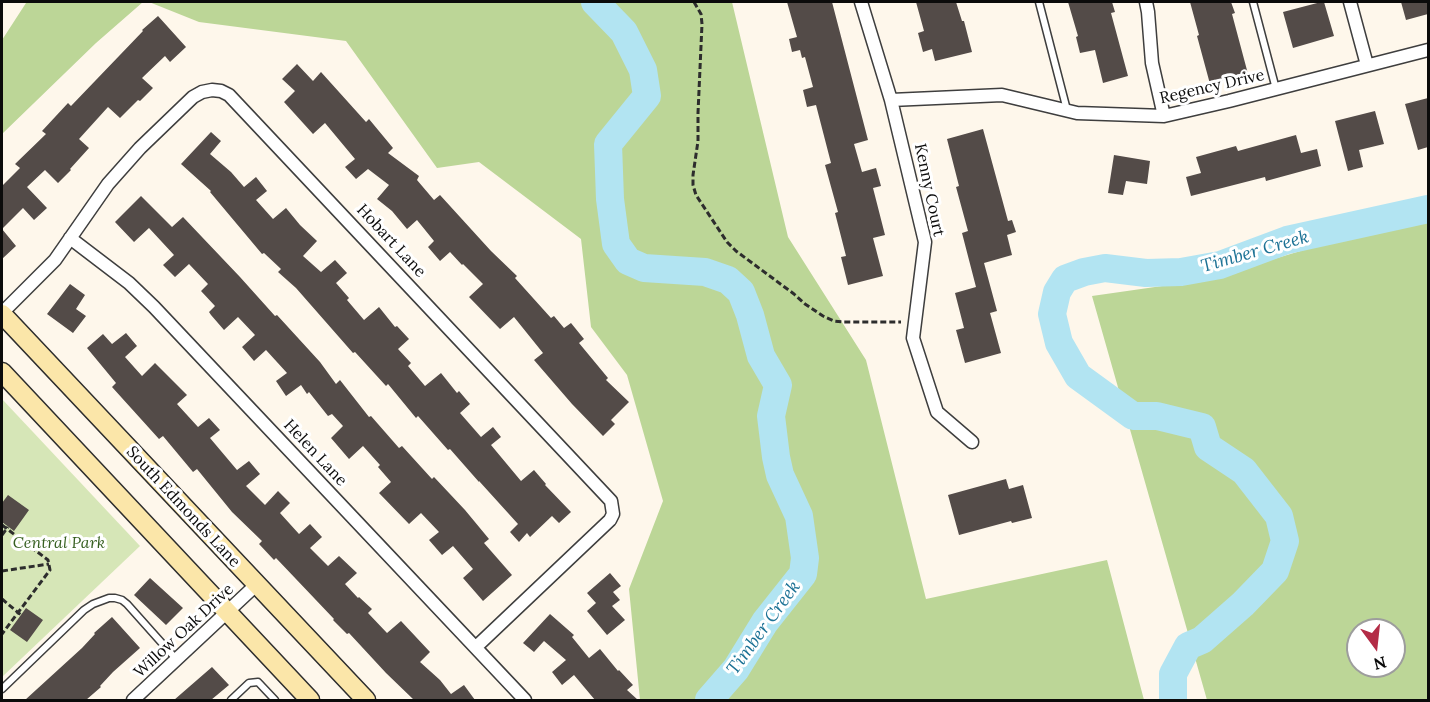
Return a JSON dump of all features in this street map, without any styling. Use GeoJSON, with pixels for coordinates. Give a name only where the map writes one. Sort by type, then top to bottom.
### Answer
{"type":"FeatureCollection","features":[{"type":"Feature","properties":{"kind":"main road","name":"South Edmonds Lane"},"geometry":{"type":"LineString","coordinates":[[2,313],[366,700]]}},
{"type":"Feature","properties":{"kind":"main road"},"geometry":{"type":"LineString","coordinates":[[2,372],[310,700]]}},
{"type":"Feature","properties":{"kind":"street","name":"Kenny Court"},"geometry":{"type":"LineString","coordinates":[[861,2],[891,100],[925,242],[913,338],[937,412],[972,442]]}},
{"type":"Feature","properties":{"kind":"street"},"geometry":{"type":"LineString","coordinates":[[1146,2],[1152,63],[1164,117]]}},
{"type":"Feature","properties":{"kind":"street"},"geometry":{"type":"LineString","coordinates":[[1350,2],[1367,65]]}},
{"type":"Feature","properties":{"kind":"street","name":"Regency Drive"},"geometry":{"type":"LineString","coordinates":[[891,100],[1002,95],[1077,113],[1164,117],[1428,50]]}},
{"type":"Feature","properties":{"kind":"street","name":"Hobart Lane"},"geometry":{"type":"LineString","coordinates":[[2,313],[55,260],[123,166],[194,97],[212,90],[229,95],[611,501],[613,514],[610,520],[476,647]]}},
{"type":"Feature","properties":{"kind":"street","name":"Helen Lane"},"geometry":{"type":"LineString","coordinates":[[70,238],[129,283],[154,307],[525,700]]}},
{"type":"Feature","properties":{"kind":"street","name":"Willow Oak Drive"},"geometry":{"type":"LineString","coordinates":[[138,699],[256,585]]}},
{"type":"Feature","properties":{"kind":"lane"},"geometry":{"type":"LineString","coordinates":[[1039,2],[1067,110]]}},
{"type":"Feature","properties":{"kind":"lane"},"geometry":{"type":"LineString","coordinates":[[1252,2],[1276,89]]}},
{"type":"Feature","properties":{"kind":"lane"},"geometry":{"type":"LineString","coordinates":[[2,689],[84,610],[109,598],[122,600],[127,604],[177,660]]}},
{"type":"Feature","properties":{"kind":"lane"},"geometry":{"type":"LineString","coordinates":[[231,700],[249,683],[258,682],[275,700]]}},
{"type":"Feature","properties":{"kind":"path"},"geometry":{"type":"LineString","coordinates":[[694,2],[701,14],[702,24],[698,141],[693,185],[696,195],[727,242],[805,304],[834,321],[915,322]]}},
{"type":"Feature","properties":{"kind":"path"},"geometry":{"type":"LineString","coordinates":[[2,525],[48,560],[50,570],[2,633]]}},
{"type":"Feature","properties":{"kind":"path"},"geometry":{"type":"LineString","coordinates":[[2,535],[7,528]]}},
{"type":"Feature","properties":{"kind":"path"},"geometry":{"type":"LineString","coordinates":[[2,571],[49,564]]}},
{"type":"Feature","properties":{"kind":"path"},"geometry":{"type":"LineString","coordinates":[[2,599],[19,613]]}},
{"type":"Feature","properties":{"kind":"green space"},"geometry":{"type":"Polygon","coordinates":[[[26,2],[143,2],[96,43],[2,134],[2,40],[26,2]]]}},
{"type":"Feature","properties":{"kind":"green space"},"geometry":{"type":"Polygon","coordinates":[[[149,2],[732,2],[788,237],[866,360],[926,599],[1107,560],[1144,700],[640,700],[629,589],[663,501],[627,375],[591,327],[581,239],[479,162],[437,168],[346,41],[199,22],[149,2]]]}},
{"type":"Feature","properties":{"kind":"green space"},"geometry":{"type":"Polygon","coordinates":[[[1428,222],[1428,700],[1207,700],[1092,296],[1204,280],[1327,243],[1428,222]]]}},
{"type":"Feature","properties":{"kind":"green space","name":"Central Park"},"geometry":{"type":"Polygon","coordinates":[[[2,399],[140,546],[2,677],[2,399]]]}},
{"type":"Feature","properties":{"kind":"building"},"geometry":{"type":"Polygon","coordinates":[[[787,2],[832,2],[868,140],[854,144],[862,172],[876,168],[881,186],[873,188],[885,235],[873,238],[883,276],[848,285],[841,257],[846,256],[835,213],[838,212],[825,165],[831,163],[816,105],[807,107],[803,90],[813,87],[805,57],[802,58],[800,50],[792,52],[789,39],[797,37],[787,2]]]}},
{"type":"Feature","properties":{"kind":"building"},"geometry":{"type":"Polygon","coordinates":[[[916,2],[956,2],[962,21],[964,21],[972,52],[935,61],[932,49],[923,52],[918,33],[924,31],[916,2]]]}},
{"type":"Feature","properties":{"kind":"building"},"geometry":{"type":"Polygon","coordinates":[[[1068,2],[1112,2],[1115,12],[1111,13],[1128,76],[1103,83],[1095,50],[1080,53],[1076,37],[1078,36],[1068,2]]]}},
{"type":"Feature","properties":{"kind":"building"},"geometry":{"type":"Polygon","coordinates":[[[1190,2],[1231,2],[1248,74],[1210,84],[1190,2]]]}},
{"type":"Feature","properties":{"kind":"building"},"geometry":{"type":"Polygon","coordinates":[[[1324,2],[1334,36],[1293,48],[1283,12],[1324,2]]]}},
{"type":"Feature","properties":{"kind":"building"},"geometry":{"type":"Polygon","coordinates":[[[1401,2],[1428,2],[1428,14],[1406,20],[1401,2]]]}},
{"type":"Feature","properties":{"kind":"building"},"geometry":{"type":"Polygon","coordinates":[[[158,16],[186,47],[170,62],[165,56],[142,78],[153,88],[120,118],[108,107],[79,139],[89,148],[58,183],[45,170],[27,187],[47,208],[34,220],[23,208],[2,229],[2,186],[20,168],[15,164],[46,134],[42,131],[68,103],[71,106],[158,16]]]}},
{"type":"Feature","properties":{"kind":"building"},"geometry":{"type":"Polygon","coordinates":[[[297,64],[313,81],[321,72],[366,122],[369,119],[393,148],[388,153],[419,176],[417,180],[434,200],[440,195],[517,276],[515,278],[551,318],[554,316],[564,328],[571,323],[584,339],[579,343],[608,378],[606,380],[629,402],[611,420],[615,424],[603,436],[534,360],[543,353],[514,317],[500,329],[469,297],[483,284],[450,252],[440,261],[428,247],[434,241],[417,220],[407,229],[392,211],[377,199],[389,185],[368,169],[356,179],[345,167],[355,159],[325,123],[313,134],[284,102],[295,91],[282,79],[297,64]]]}},
{"type":"Feature","properties":{"kind":"building"},"geometry":{"type":"Polygon","coordinates":[[[1428,98],[1428,147],[1418,150],[1405,104],[1428,98]]]}},
{"type":"Feature","properties":{"kind":"building"},"geometry":{"type":"Polygon","coordinates":[[[1375,111],[1384,144],[1359,150],[1363,167],[1348,171],[1335,121],[1375,111]]]}},
{"type":"Feature","properties":{"kind":"building"},"geometry":{"type":"Polygon","coordinates":[[[983,129],[1008,221],[1012,220],[1016,232],[1007,235],[1012,255],[984,263],[997,311],[990,313],[1001,353],[965,363],[956,330],[964,328],[955,293],[976,287],[962,233],[968,231],[956,187],[959,186],[947,139],[983,129]]]}},
{"type":"Feature","properties":{"kind":"building"},"geometry":{"type":"Polygon","coordinates":[[[211,132],[221,141],[210,154],[244,187],[256,177],[267,191],[256,200],[273,219],[286,208],[317,241],[303,256],[321,272],[335,260],[347,273],[336,283],[364,320],[379,307],[395,327],[397,326],[409,339],[398,349],[411,363],[408,366],[425,386],[441,373],[457,393],[459,391],[470,404],[460,413],[481,437],[493,427],[501,437],[491,445],[521,481],[534,470],[571,512],[559,523],[552,516],[530,537],[527,533],[519,542],[510,532],[518,524],[450,449],[448,450],[418,416],[416,418],[388,384],[386,386],[355,352],[353,353],[296,288],[278,272],[281,269],[264,253],[262,254],[211,191],[181,164],[211,132]]]}},
{"type":"Feature","properties":{"kind":"building"},"geometry":{"type":"Polygon","coordinates":[[[1296,135],[1301,153],[1317,149],[1321,166],[1266,181],[1265,177],[1191,196],[1186,177],[1201,173],[1196,157],[1236,146],[1238,151],[1296,135]]]}},
{"type":"Feature","properties":{"kind":"building"},"geometry":{"type":"Polygon","coordinates":[[[1114,155],[1150,161],[1147,184],[1126,181],[1123,195],[1108,193],[1114,155]]]}},
{"type":"Feature","properties":{"kind":"building"},"geometry":{"type":"Polygon","coordinates":[[[141,196],[172,227],[183,217],[275,316],[277,315],[320,362],[336,384],[340,380],[369,417],[371,416],[399,448],[402,446],[432,479],[434,477],[465,510],[489,539],[484,543],[512,575],[483,601],[463,578],[473,569],[453,546],[442,555],[429,540],[439,532],[421,513],[409,524],[379,493],[391,482],[363,446],[349,459],[331,438],[343,426],[332,414],[328,416],[301,385],[286,396],[276,381],[287,373],[266,350],[254,361],[242,347],[255,335],[238,317],[224,330],[209,312],[215,306],[201,291],[208,284],[189,264],[175,277],[163,265],[174,255],[149,228],[134,242],[115,222],[141,196]]]}},
{"type":"Feature","properties":{"kind":"building"},"geometry":{"type":"Polygon","coordinates":[[[2,229],[16,246],[2,259],[2,229]]]}},
{"type":"Feature","properties":{"kind":"building"},"geometry":{"type":"Polygon","coordinates":[[[70,284],[85,295],[76,309],[86,316],[73,333],[47,314],[70,284]]]}},
{"type":"Feature","properties":{"kind":"building"},"geometry":{"type":"Polygon","coordinates":[[[126,333],[137,346],[125,357],[142,376],[155,363],[187,395],[177,404],[198,427],[209,418],[220,430],[210,438],[237,470],[249,461],[260,474],[246,486],[265,505],[278,491],[290,503],[280,513],[299,534],[310,524],[322,537],[310,548],[328,566],[339,556],[357,573],[345,584],[372,609],[368,613],[387,633],[401,621],[430,652],[420,662],[440,680],[451,694],[464,685],[475,700],[414,700],[349,633],[347,634],[333,620],[276,558],[274,560],[259,544],[262,541],[232,512],[197,469],[193,472],[163,436],[159,439],[112,387],[116,383],[87,348],[103,334],[112,344],[126,333]]]}},
{"type":"Feature","properties":{"kind":"building"},"geometry":{"type":"Polygon","coordinates":[[[1006,479],[1009,489],[1023,485],[1032,518],[1012,523],[1011,521],[959,535],[948,495],[1006,479]]]}},
{"type":"Feature","properties":{"kind":"building"},"geometry":{"type":"Polygon","coordinates":[[[8,495],[29,510],[14,531],[2,522],[2,503],[8,495]]]}},
{"type":"Feature","properties":{"kind":"building"},"geometry":{"type":"Polygon","coordinates":[[[610,573],[621,586],[613,592],[620,600],[612,606],[625,620],[607,635],[587,611],[596,603],[587,593],[610,573]]]}},
{"type":"Feature","properties":{"kind":"building"},"geometry":{"type":"Polygon","coordinates":[[[150,578],[183,608],[166,625],[134,595],[150,578]]]}},
{"type":"Feature","properties":{"kind":"building"},"geometry":{"type":"Polygon","coordinates":[[[26,608],[43,620],[27,642],[10,630],[26,608]]]}},
{"type":"Feature","properties":{"kind":"building"},"geometry":{"type":"Polygon","coordinates":[[[550,614],[574,635],[572,637],[589,658],[600,649],[633,685],[627,690],[638,700],[595,700],[574,675],[562,685],[552,672],[566,660],[544,641],[534,652],[523,643],[550,614]]]}},
{"type":"Feature","properties":{"kind":"building"},"geometry":{"type":"Polygon","coordinates":[[[112,617],[140,648],[113,672],[101,687],[86,700],[25,700],[82,648],[94,633],[112,617]]]}},
{"type":"Feature","properties":{"kind":"building"},"geometry":{"type":"Polygon","coordinates":[[[212,667],[229,685],[211,700],[174,700],[212,667]]]}},
{"type":"Feature","properties":{"kind":"waterway","name":"Timber Creek"},"geometry":{"type":"LineString","coordinates":[[595,2],[624,32],[643,70],[647,96],[608,144],[610,199],[616,244],[628,261],[644,268],[705,272],[728,280],[741,292],[761,356],[778,385],[771,416],[776,457],[780,475],[799,516],[805,558],[803,574],[765,622],[736,669],[709,700]]}},
{"type":"Feature","properties":{"kind":"waterway","name":"Timber Creek"},"geometry":{"type":"LineString","coordinates":[[1173,700],[1173,674],[1188,646],[1202,640],[1243,604],[1275,571],[1285,541],[1279,516],[1244,471],[1208,447],[1202,427],[1157,416],[1133,416],[1078,376],[1059,343],[1052,314],[1057,292],[1065,279],[1084,272],[1105,268],[1146,273],[1181,272],[1220,265],[1287,240],[1428,209]]}}]}
